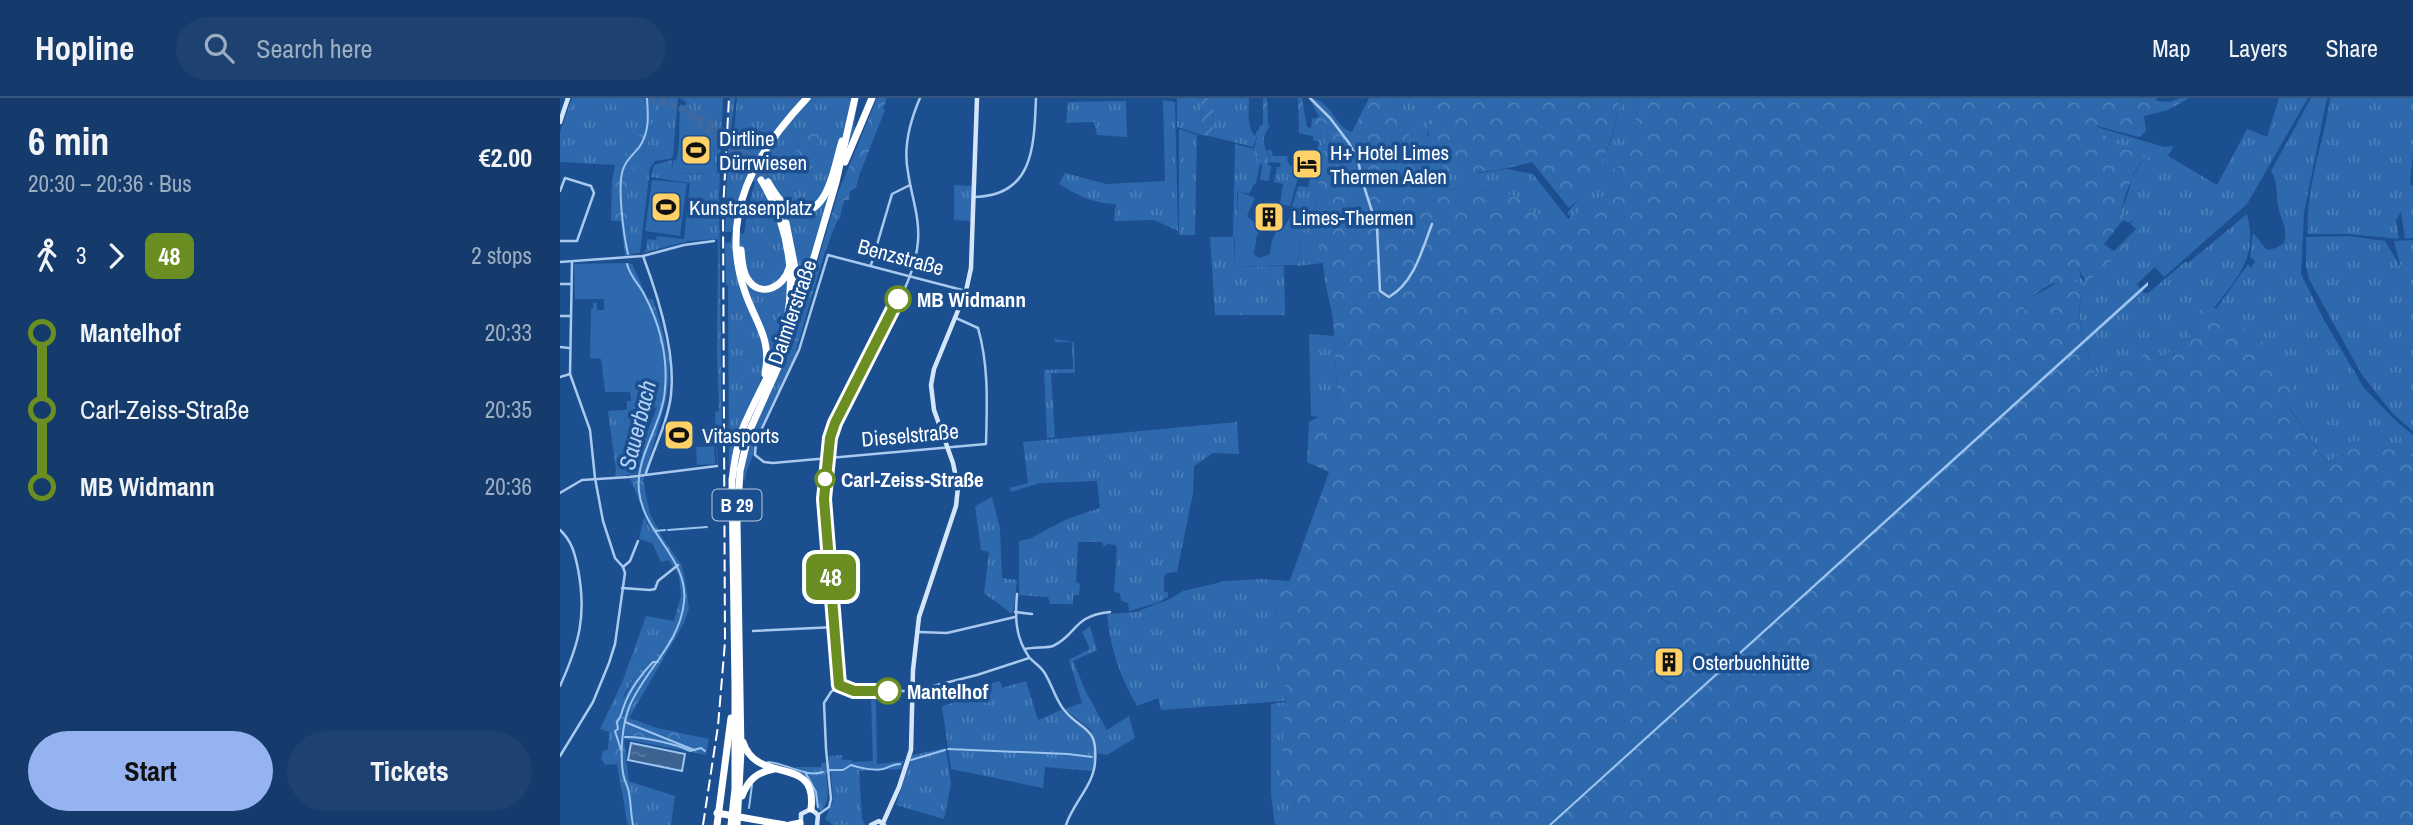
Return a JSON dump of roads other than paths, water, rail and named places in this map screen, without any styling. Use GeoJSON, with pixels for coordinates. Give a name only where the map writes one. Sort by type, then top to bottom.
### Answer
{"type":"FeatureCollection","features":[{"type":"Feature","properties":{"kind":"highway"},"geometry":{"type":"LineString","coordinates":[[788,118],[800,98]]}},
{"type":"Feature","properties":{"kind":"highway"},"geometry":{"type":"LineString","coordinates":[[789,257],[787,274],[779,286],[768,290],[752,285],[743,269],[742,225],[750,189],[765,156],[809,98]]}},
{"type":"Feature","properties":{"kind":"highway","name":"B 29"},"geometry":{"type":"LineString","coordinates":[[759,395],[767,365],[767,344],[740,276],[738,224],[744,193],[754,165],[772,136],[809,98]]}},
{"type":"Feature","properties":{"kind":"highway"},"geometry":{"type":"LineString","coordinates":[[836,182],[872,98]]}},
{"type":"Feature","properties":{"kind":"highway"},"geometry":{"type":"LineString","coordinates":[[787,345],[836,182],[854,99]]}},
{"type":"Feature","properties":{"kind":"highway"},"geometry":{"type":"LineString","coordinates":[[771,187],[784,204],[797,211],[808,211],[822,201],[854,99]]}},
{"type":"Feature","properties":{"kind":"highway","name":"B 29"},"geometry":{"type":"LineString","coordinates":[[731,825],[735,789],[732,480],[739,441],[776,356],[787,321],[791,285],[789,257],[781,222],[763,179],[771,187],[785,220],[795,266],[794,313],[787,345],[749,432],[738,485],[741,727],[737,825]]}},
{"type":"Feature","properties":{"kind":"highway"},"geometry":{"type":"LineString","coordinates":[[717,825],[722,814],[735,686]]}},
{"type":"Feature","properties":{"kind":"highway"},"geometry":{"type":"LineString","coordinates":[[741,727],[747,752],[754,761],[774,769],[792,772],[805,781],[810,791],[811,809]]}},
{"type":"Feature","properties":{"kind":"highway"},"geometry":{"type":"LineString","coordinates":[[739,803],[745,787],[752,779],[760,772],[774,769]]}},
{"type":"Feature","properties":{"kind":"highway"},"geometry":{"type":"LineString","coordinates":[[722,814],[788,825],[801,824]]}},
{"type":"Feature","properties":{"kind":"street"},"geometry":{"type":"LineString","coordinates":[[560,122],[568,98]]}},
{"type":"Feature","properties":{"kind":"street"},"geometry":{"type":"LineString","coordinates":[[839,685],[824,499],[827,458],[833,427],[910,275],[916,258],[919,224],[907,169],[909,133],[920,98]]}},
{"type":"Feature","properties":{"kind":"street"},"geometry":{"type":"LineString","coordinates":[[872,825],[877,821],[884,824],[911,750],[917,632],[923,600],[956,506],[958,487],[948,447],[934,410],[931,385],[933,369],[957,318],[971,268],[977,98]]}},
{"type":"Feature","properties":{"kind":"street"},"geometry":{"type":"LineString","coordinates":[[974,197],[995,195],[1018,182],[1030,156],[1036,98]]}},
{"type":"Feature","properties":{"kind":"street"},"geometry":{"type":"LineString","coordinates":[[1310,98],[1330,118],[1358,160],[1377,227],[1377,260],[1380,291],[1383,295],[1389,297],[1397,293],[1412,273],[1432,224]]}},
{"type":"Feature","properties":{"kind":"street"},"geometry":{"type":"LineString","coordinates":[[560,191],[565,177],[589,185],[594,193],[577,242],[560,241]]}},
{"type":"Feature","properties":{"kind":"street"},"geometry":{"type":"LineString","coordinates":[[871,265],[892,194],[910,185]]}},
{"type":"Feature","properties":{"kind":"street"},"geometry":{"type":"LineString","coordinates":[[560,262],[643,256],[684,245],[714,242]]}},
{"type":"Feature","properties":{"kind":"street","name":"Benzstraße"},"geometry":{"type":"LineString","coordinates":[[828,255],[966,291]]}},
{"type":"Feature","properties":{"kind":"street","name":"Daimlerstraße"},"geometry":{"type":"LineString","coordinates":[[755,455],[756,441],[799,350],[828,255]]}},
{"type":"Feature","properties":{"kind":"street"},"geometry":{"type":"LineString","coordinates":[[643,256],[653,285],[671,360],[669,405],[645,473]]}},
{"type":"Feature","properties":{"kind":"street"},"geometry":{"type":"LineString","coordinates":[[560,756],[593,702],[609,663],[615,644],[625,573],[624,567],[615,558],[603,521],[590,430],[570,374],[572,262]]}},
{"type":"Feature","properties":{"kind":"street"},"geometry":{"type":"LineString","coordinates":[[560,284],[571,284]]}},
{"type":"Feature","properties":{"kind":"street"},"geometry":{"type":"LineString","coordinates":[[560,316],[570,317]]}},
{"type":"Feature","properties":{"kind":"street","name":"Dieselstraße"},"geometry":{"type":"LineString","coordinates":[[755,455],[764,462],[773,463],[986,444],[986,364],[978,328],[957,318]]}},
{"type":"Feature","properties":{"kind":"street"},"geometry":{"type":"LineString","coordinates":[[560,347],[569,348]]}},
{"type":"Feature","properties":{"kind":"street"},"geometry":{"type":"LineString","coordinates":[[560,377],[570,374]]}},
{"type":"Feature","properties":{"kind":"street"},"geometry":{"type":"LineString","coordinates":[[560,493],[582,480],[717,466]]}},
{"type":"Feature","properties":{"kind":"street"},"geometry":{"type":"LineString","coordinates":[[560,530],[570,542],[575,555],[583,604],[579,640],[560,686]]}},
{"type":"Feature","properties":{"kind":"street"},"geometry":{"type":"LineString","coordinates":[[624,567],[630,561],[638,541]]}},
{"type":"Feature","properties":{"kind":"street"},"geometry":{"type":"LineString","coordinates":[[622,588],[655,589],[658,581],[677,566]]}},
{"type":"Feature","properties":{"kind":"street"},"geometry":{"type":"LineString","coordinates":[[1017,594],[1016,628],[1029,658],[1044,672],[1062,708],[1090,731],[1096,754],[1093,773],[1074,805],[1066,825]]}},
{"type":"Feature","properties":{"kind":"street"},"geometry":{"type":"LineString","coordinates":[[1015,612],[1032,614]]}},
{"type":"Feature","properties":{"kind":"street"},"geometry":{"type":"LineString","coordinates":[[1025,649],[1039,645],[1048,648],[1055,646],[1087,617],[1110,612]]}},
{"type":"Feature","properties":{"kind":"street"},"geometry":{"type":"LineString","coordinates":[[917,632],[947,633],[1015,617]]}},
{"type":"Feature","properties":{"kind":"street"},"geometry":{"type":"LineString","coordinates":[[753,631],[836,627]]}},
{"type":"Feature","properties":{"kind":"street"},"geometry":{"type":"LineString","coordinates":[[839,685],[854,691],[912,691],[977,675],[1029,658]]}},
{"type":"Feature","properties":{"kind":"street"},"geometry":{"type":"LineString","coordinates":[[817,825],[818,815],[829,807],[831,799],[824,703],[839,685]]}},
{"type":"Feature","properties":{"kind":"street"},"geometry":{"type":"LineString","coordinates":[[801,824],[801,814],[811,809],[818,815]]}},
{"type":"Feature","properties":{"kind":"water"},"geometry":{"type":"Polygon","coordinates":[[[2147,284],[2147,285],[1550,825],[2147,284]]]}},
{"type":"Feature","properties":{"kind":"water"},"geometry":{"type":"Polygon","coordinates":[[[631,743],[685,754],[682,771],[628,760],[631,743]]]}},
{"type":"Feature","properties":{"kind":"waterway","name":"Sauerbach"},"geometry":{"type":"LineString","coordinates":[[628,254],[621,210],[622,174],[625,164],[640,146],[645,134],[648,122],[647,98]]}},
{"type":"Feature","properties":{"kind":"waterway","name":"Sauerbach"},"geometry":{"type":"LineString","coordinates":[[627,264],[655,318],[665,365],[663,402],[641,465],[639,491],[648,520],[680,572],[684,587],[684,602],[676,630],[637,692],[625,721],[622,765],[633,825]]}},
{"type":"Feature","properties":{"kind":"waterway"},"geometry":{"type":"LineString","coordinates":[[668,530],[707,527]]}},
{"type":"Feature","properties":{"kind":"waterway"},"geometry":{"type":"LineString","coordinates":[[655,531],[665,530]]}},
{"type":"Feature","properties":{"kind":"waterway"},"geometry":{"type":"LineString","coordinates":[[621,750],[615,731],[618,729],[617,722],[636,683],[653,662],[658,662]]}},
{"type":"Feature","properties":{"kind":"waterway"},"geometry":{"type":"LineString","coordinates":[[625,722],[694,750]]}},
{"type":"Feature","properties":{"kind":"waterway"},"geometry":{"type":"LineString","coordinates":[[625,737],[658,741],[690,751],[701,748],[705,751]]}},
{"type":"Feature","properties":{"kind":"waterway"},"geometry":{"type":"LineString","coordinates":[[948,749],[1092,757]]}},
{"type":"Feature","properties":{"kind":"waterway"},"geometry":{"type":"LineString","coordinates":[[911,760],[945,750]]}},
{"type":"Feature","properties":{"kind":"waterway"},"geometry":{"type":"LineString","coordinates":[[768,762],[803,772],[823,772]]}},
{"type":"Feature","properties":{"kind":"waterway"},"geometry":{"type":"LineString","coordinates":[[829,770],[843,770],[851,765],[880,770],[900,764]]}},
{"type":"Feature","properties":{"kind":"waterway"},"geometry":{"type":"LineString","coordinates":[[805,772],[816,792],[818,807]]}},
{"type":"Feature","properties":{"kind":"waterway"},"geometry":{"type":"LineString","coordinates":[[749,808],[752,785]]}},
{"type":"Feature","properties":{"kind":"tunnel"},"geometry":{"type":"LineString","coordinates":[[649,98],[684,110],[715,126],[742,149],[765,177]]}},
{"type":"Feature","properties":{"kind":"tunnel"},"geometry":{"type":"LineString","coordinates":[[689,116],[730,146],[761,180]]}},
{"type":"Feature","properties":{"kind":"railway"},"geometry":{"type":"LineString","coordinates":[[703,825],[718,726],[725,642],[723,211],[729,98]]}},
{"type":"Feature","properties":{"kind":"place","name":"Dirtline Dürrwiesen"},"geometry":{"type":"Point","coordinates":[696,150]}},
{"type":"Feature","properties":{"kind":"place","name":"H+ Hotel Limes Thermen Aalen"},"geometry":{"type":"Point","coordinates":[1307,164]}},
{"type":"Feature","properties":{"kind":"place","name":"Kunstrasenplatz"},"geometry":{"type":"Point","coordinates":[666,207]}},
{"type":"Feature","properties":{"kind":"place","name":"Limes-Thermen"},"geometry":{"type":"Point","coordinates":[1269,217]}},
{"type":"Feature","properties":{"kind":"place","name":"MB Widmann"},"geometry":{"type":"Point","coordinates":[898,299]}},
{"type":"Feature","properties":{"kind":"place","name":"Vitasports"},"geometry":{"type":"Point","coordinates":[679,435]}},
{"type":"Feature","properties":{"kind":"place","name":"Carl-Zeiss-Straße"},"geometry":{"type":"Point","coordinates":[825,479]}},
{"type":"Feature","properties":{"kind":"place","name":"Osterbuchhütte"},"geometry":{"type":"Point","coordinates":[1669,662]}},
{"type":"Feature","properties":{"kind":"place","name":"Mantelhof"},"geometry":{"type":"Point","coordinates":[888,691]}}]}
